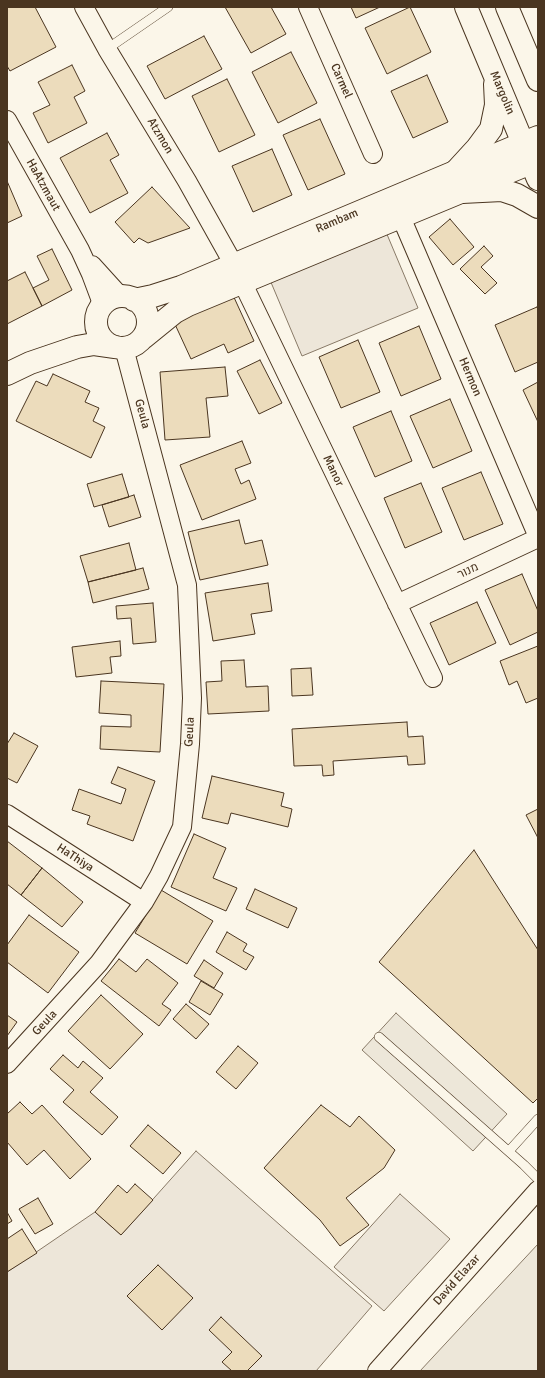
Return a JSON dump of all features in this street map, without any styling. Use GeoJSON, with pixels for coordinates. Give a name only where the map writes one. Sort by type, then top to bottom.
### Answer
{"type":"FeatureCollection","features":[{"type":"Feature","properties":{"kind":"street","name":"Atzmon"},"geometry":{"type":"LineString","coordinates":[[84,7],[107,49],[187,181],[238,273]]}},
{"type":"Feature","properties":{"kind":"street","name":"Carmel"},"geometry":{"type":"LineString","coordinates":[[308,7],[373,154]]}},
{"type":"Feature","properties":{"kind":"street","name":"Margolin"},"geometry":{"type":"LineString","coordinates":[[466,7],[495,77],[530,140],[536,168]]}},
{"type":"Feature","properties":{"kind":"street"},"geometry":{"type":"LineString","coordinates":[[508,7],[538,80]]}},
{"type":"Feature","properties":{"kind":"street"},"geometry":{"type":"LineString","coordinates":[[495,77],[496,105],[491,129],[477,148],[458,182],[517,194],[538,208]]}},
{"type":"Feature","properties":{"kind":"street","name":"HaAtzmaut"},"geometry":{"type":"LineString","coordinates":[[8,126],[80,250],[114,304]]}},
{"type":"Feature","properties":{"kind":"street","name":"Rambam"},"geometry":{"type":"LineString","coordinates":[[114,304],[153,296],[181,287],[238,273],[401,217],[530,140]]}},
{"type":"Feature","properties":{"kind":"street","name":"Rambam"},"geometry":{"type":"LineString","coordinates":[[143,338],[175,312],[238,273],[458,182],[536,168]]}},
{"type":"Feature","properties":{"kind":"street","name":"Hermon"},"geometry":{"type":"LineString","coordinates":[[401,217],[538,537]]}},
{"type":"Feature","properties":{"kind":"street","name":"Manor"},"geometry":{"type":"LineString","coordinates":[[238,273],[433,678]]}},
{"type":"Feature","properties":{"kind":"street"},"geometry":{"type":"LineString","coordinates":[[114,304],[97,321],[98,330],[101,337],[108,343],[120,347]]}},
{"type":"Feature","properties":{"kind":"street"},"geometry":{"type":"LineString","coordinates":[[7,374],[30,363],[78,334],[114,304],[141,305],[146,312],[148,321],[147,330],[143,338],[138,343],[120,347],[94,344],[77,347],[30,363]]}},
{"type":"Feature","properties":{"kind":"street","name":"Geula"},"geometry":{"type":"LineString","coordinates":[[7,1064],[99,963],[144,902],[159,876],[182,827],[190,744],[192,698],[186,586],[120,347]]}},
{"type":"Feature","properties":{"kind":"street","name":"מנור"},"geometry":{"type":"LineString","coordinates":[[397,604],[538,537]]}},
{"type":"Feature","properties":{"kind":"street","name":"HaThiya"},"geometry":{"type":"LineString","coordinates":[[7,814],[144,902]]}},
{"type":"Feature","properties":{"kind":"street","name":"David Elazar"},"geometry":{"type":"LineString","coordinates":[[377,1371],[538,1190]]}},
{"type":"Feature","properties":{"kind":"lane"},"geometry":{"type":"LineString","coordinates":[[107,49],[168,7]]}},
{"type":"Feature","properties":{"kind":"lane"},"geometry":{"type":"LineString","coordinates":[[379,1037],[538,1179]]}},
{"type":"Feature","properties":{"kind":"lane"},"geometry":{"type":"LineString","coordinates":[[508,1151],[538,1119]]}},
{"type":"Feature","properties":{"kind":"shaded area"},"geometry":{"type":"Polygon","coordinates":[[[386,232],[418,308],[302,356],[270,280],[386,232]]]}},
{"type":"Feature","properties":{"kind":"shaded area"},"geometry":{"type":"Polygon","coordinates":[[[396,1013],[507,1114],[473,1151],[362,1050],[396,1013]]]}},
{"type":"Feature","properties":{"kind":"shaded area"},"geometry":{"type":"Polygon","coordinates":[[[196,1151],[372,1306],[316,1371],[7,1371],[7,1272],[95,1212],[121,1235],[196,1151]]]}},
{"type":"Feature","properties":{"kind":"shaded area"},"geometry":{"type":"Polygon","coordinates":[[[400,1194],[450,1239],[384,1311],[334,1267],[400,1194]]]}},
{"type":"Feature","properties":{"kind":"shaded area"},"geometry":{"type":"Polygon","coordinates":[[[538,1244],[538,1371],[420,1371],[538,1244]]]}},
{"type":"Feature","properties":{"kind":"building"},"geometry":{"type":"Polygon","coordinates":[[[35,7],[56,47],[10,71],[7,66],[7,8],[35,7]]]}},
{"type":"Feature","properties":{"kind":"building"},"geometry":{"type":"Polygon","coordinates":[[[225,7],[271,7],[286,34],[251,53],[225,7]]]}},
{"type":"Feature","properties":{"kind":"building"},"geometry":{"type":"Polygon","coordinates":[[[351,7],[380,7],[356,18],[351,7]]]}},
{"type":"Feature","properties":{"kind":"building"},"geometry":{"type":"Polygon","coordinates":[[[410,7],[431,52],[387,74],[365,28],[410,7]]]}},
{"type":"Feature","properties":{"kind":"building"},"geometry":{"type":"Polygon","coordinates":[[[204,36],[222,69],[165,99],[147,66],[204,36]]]}},
{"type":"Feature","properties":{"kind":"building"},"geometry":{"type":"Polygon","coordinates":[[[291,52],[317,103],[278,123],[252,72],[291,52]]]}},
{"type":"Feature","properties":{"kind":"building"},"geometry":{"type":"Polygon","coordinates":[[[72,65],[85,91],[74,97],[87,123],[48,143],[33,113],[50,105],[38,82],[72,65]]]}},
{"type":"Feature","properties":{"kind":"building"},"geometry":{"type":"Polygon","coordinates":[[[427,75],[448,122],[413,138],[391,91],[427,75]]]}},
{"type":"Feature","properties":{"kind":"building"},"geometry":{"type":"Polygon","coordinates":[[[227,79],[255,135],[219,152],[192,96],[227,79]]]}},
{"type":"Feature","properties":{"kind":"building"},"geometry":{"type":"Polygon","coordinates":[[[320,119],[345,174],[308,190],[283,135],[320,119]]]}},
{"type":"Feature","properties":{"kind":"building"},"geometry":{"type":"Polygon","coordinates":[[[107,133],[119,155],[110,160],[128,193],[90,213],[60,158],[107,133]]]}},
{"type":"Feature","properties":{"kind":"building"},"geometry":{"type":"Polygon","coordinates":[[[272,149],[292,195],[253,212],[232,166],[272,149]]]}},
{"type":"Feature","properties":{"kind":"building"},"geometry":{"type":"Polygon","coordinates":[[[7,181],[22,216],[7,223],[7,181]]]}},
{"type":"Feature","properties":{"kind":"building"},"geometry":{"type":"Polygon","coordinates":[[[152,187],[190,228],[148,243],[139,238],[134,243],[115,222],[152,187]]]}},
{"type":"Feature","properties":{"kind":"building"},"geometry":{"type":"Polygon","coordinates":[[[450,219],[474,247],[453,265],[429,237],[450,219]]]}},
{"type":"Feature","properties":{"kind":"building"},"geometry":{"type":"Polygon","coordinates":[[[484,246],[493,256],[481,267],[497,283],[485,294],[460,269],[484,246]]]}},
{"type":"Feature","properties":{"kind":"building"},"geometry":{"type":"Polygon","coordinates":[[[52,249],[72,290],[42,306],[33,288],[49,280],[37,256],[52,249]]]}},
{"type":"Feature","properties":{"kind":"building"},"geometry":{"type":"Polygon","coordinates":[[[25,272],[42,306],[7,324],[7,281],[25,272]]]}},
{"type":"Feature","properties":{"kind":"building"},"geometry":{"type":"Polygon","coordinates":[[[232,293],[254,341],[228,353],[224,344],[191,359],[173,320],[232,293]]]}},
{"type":"Feature","properties":{"kind":"building"},"geometry":{"type":"Polygon","coordinates":[[[537,307],[538,362],[515,372],[495,325],[537,307]]]}},
{"type":"Feature","properties":{"kind":"building"},"geometry":{"type":"Polygon","coordinates":[[[419,326],[441,379],[401,396],[379,343],[419,326]]]}},
{"type":"Feature","properties":{"kind":"building"},"geometry":{"type":"Polygon","coordinates":[[[358,340],[380,392],[341,408],[319,357],[358,340]]]}},
{"type":"Feature","properties":{"kind":"building"},"geometry":{"type":"Polygon","coordinates":[[[260,360],[282,403],[259,414],[237,371],[260,360]]]}},
{"type":"Feature","properties":{"kind":"building"},"geometry":{"type":"Polygon","coordinates":[[[225,367],[228,396],[206,398],[210,437],[165,440],[160,372],[225,367]]]}},
{"type":"Feature","properties":{"kind":"building"},"geometry":{"type":"Polygon","coordinates":[[[53,374],[90,391],[85,402],[99,408],[93,421],[105,427],[91,458],[16,421],[36,381],[47,386],[53,374]]]}},
{"type":"Feature","properties":{"kind":"building"},"geometry":{"type":"Polygon","coordinates":[[[538,382],[538,422],[523,390],[538,382]]]}},
{"type":"Feature","properties":{"kind":"building"},"geometry":{"type":"Polygon","coordinates":[[[450,399],[472,451],[433,468],[410,416],[450,399]]]}},
{"type":"Feature","properties":{"kind":"building"},"geometry":{"type":"Polygon","coordinates":[[[391,411],[412,461],[375,477],[353,427],[391,411]]]}},
{"type":"Feature","properties":{"kind":"building"},"geometry":{"type":"Polygon","coordinates":[[[242,441],[251,463],[235,469],[241,484],[249,480],[256,499],[202,520],[180,465],[242,441]]]}},
{"type":"Feature","properties":{"kind":"building"},"geometry":{"type":"Polygon","coordinates":[[[481,472],[503,524],[464,540],[442,488],[481,472]]]}},
{"type":"Feature","properties":{"kind":"building"},"geometry":{"type":"Polygon","coordinates":[[[122,474],[129,497],[94,507],[87,484],[122,474]]]}},
{"type":"Feature","properties":{"kind":"building"},"geometry":{"type":"Polygon","coordinates":[[[421,483],[442,532],[405,548],[384,498],[421,483]]]}},
{"type":"Feature","properties":{"kind":"building"},"geometry":{"type":"Polygon","coordinates":[[[134,495],[141,517],[109,527],[102,505],[134,495]]]}},
{"type":"Feature","properties":{"kind":"building"},"geometry":{"type":"Polygon","coordinates":[[[239,520],[245,544],[262,540],[268,565],[200,580],[188,532],[239,520]]]}},
{"type":"Feature","properties":{"kind":"building"},"geometry":{"type":"Polygon","coordinates":[[[129,543],[136,570],[88,582],[80,556],[129,543]]]}},
{"type":"Feature","properties":{"kind":"building"},"geometry":{"type":"Polygon","coordinates":[[[143,568],[149,589],[93,603],[88,582],[143,568]]]}},
{"type":"Feature","properties":{"kind":"building"},"geometry":{"type":"Polygon","coordinates":[[[522,574],[538,611],[538,632],[510,645],[485,590],[522,574]]]}},
{"type":"Feature","properties":{"kind":"building"},"geometry":{"type":"Polygon","coordinates":[[[268,583],[272,611],[251,614],[255,634],[213,641],[205,593],[268,583]]]}},
{"type":"Feature","properties":{"kind":"building"},"geometry":{"type":"Polygon","coordinates":[[[477,602],[496,643],[449,665],[430,623],[477,602]]]}},
{"type":"Feature","properties":{"kind":"building"},"geometry":{"type":"Polygon","coordinates":[[[153,603],[156,642],[133,644],[131,618],[117,619],[116,606],[153,603]]]}},
{"type":"Feature","properties":{"kind":"building"},"geometry":{"type":"Polygon","coordinates":[[[120,641],[121,656],[110,657],[112,673],[76,677],[72,647],[120,641]]]}},
{"type":"Feature","properties":{"kind":"building"},"geometry":{"type":"Polygon","coordinates":[[[538,646],[538,698],[526,703],[517,681],[509,685],[500,661],[538,646]]]}},
{"type":"Feature","properties":{"kind":"building"},"geometry":{"type":"Polygon","coordinates":[[[244,660],[246,687],[268,686],[269,711],[208,714],[206,682],[222,681],[221,661],[244,660]]]}},
{"type":"Feature","properties":{"kind":"building"},"geometry":{"type":"Polygon","coordinates":[[[311,668],[313,695],[292,696],[291,669],[311,668]]]}},
{"type":"Feature","properties":{"kind":"building"},"geometry":{"type":"Polygon","coordinates":[[[101,681],[164,684],[160,752],[100,749],[101,726],[131,727],[131,715],[99,713],[101,681]]]}},
{"type":"Feature","properties":{"kind":"building"},"geometry":{"type":"Polygon","coordinates":[[[407,722],[408,737],[423,736],[425,764],[408,765],[407,756],[333,761],[334,775],[323,776],[322,765],[294,766],[292,729],[407,722]]]}},
{"type":"Feature","properties":{"kind":"building"},"geometry":{"type":"Polygon","coordinates":[[[14,733],[38,746],[17,783],[7,778],[7,744],[14,733]]]}},
{"type":"Feature","properties":{"kind":"building"},"geometry":{"type":"Polygon","coordinates":[[[118,767],[155,781],[133,841],[87,824],[90,816],[72,810],[79,789],[121,804],[126,789],[111,783],[118,767]]]}},
{"type":"Feature","properties":{"kind":"building"},"geometry":{"type":"Polygon","coordinates":[[[212,776],[284,793],[281,806],[292,809],[288,827],[231,813],[228,824],[202,818],[212,776]]]}},
{"type":"Feature","properties":{"kind":"building"},"geometry":{"type":"Polygon","coordinates":[[[538,809],[538,838],[526,815],[538,809]]]}},
{"type":"Feature","properties":{"kind":"building"},"geometry":{"type":"Polygon","coordinates":[[[194,834],[226,848],[213,878],[237,888],[226,911],[171,887],[194,834]]]}},
{"type":"Feature","properties":{"kind":"building"},"geometry":{"type":"Polygon","coordinates":[[[7,841],[42,868],[21,895],[7,884],[7,841]]]}},
{"type":"Feature","properties":{"kind":"building"},"geometry":{"type":"Polygon","coordinates":[[[474,850],[538,950],[538,1098],[533,1103],[379,962],[474,850]]]}},
{"type":"Feature","properties":{"kind":"building"},"geometry":{"type":"Polygon","coordinates":[[[42,868],[83,902],[62,927],[21,895],[42,868]]]}},
{"type":"Feature","properties":{"kind":"building"},"geometry":{"type":"Polygon","coordinates":[[[255,889],[297,908],[288,928],[246,909],[255,889]]]}},
{"type":"Feature","properties":{"kind":"building"},"geometry":{"type":"Polygon","coordinates":[[[161,890],[213,921],[187,964],[135,933],[161,890]]]}},
{"type":"Feature","properties":{"kind":"building"},"geometry":{"type":"Polygon","coordinates":[[[29,915],[79,952],[48,993],[7,962],[7,945],[29,915]]]}},
{"type":"Feature","properties":{"kind":"building"},"geometry":{"type":"Polygon","coordinates":[[[227,932],[247,944],[243,951],[254,957],[246,970],[216,952],[227,932]]]}},
{"type":"Feature","properties":{"kind":"building"},"geometry":{"type":"Polygon","coordinates":[[[119,959],[136,972],[147,959],[178,983],[162,1004],[171,1010],[159,1026],[101,981],[119,959]]]}},
{"type":"Feature","properties":{"kind":"building"},"geometry":{"type":"Polygon","coordinates":[[[204,960],[223,973],[214,988],[194,976],[204,960]]]}},
{"type":"Feature","properties":{"kind":"building"},"geometry":{"type":"Polygon","coordinates":[[[201,981],[223,994],[210,1015],[189,1002],[201,981]]]}},
{"type":"Feature","properties":{"kind":"building"},"geometry":{"type":"Polygon","coordinates":[[[101,995],[143,1034],[110,1069],[68,1031],[101,995]]]}},
{"type":"Feature","properties":{"kind":"building"},"geometry":{"type":"Polygon","coordinates":[[[186,1004],[209,1024],[196,1039],[173,1019],[186,1004]]]}},
{"type":"Feature","properties":{"kind":"building"},"geometry":{"type":"Polygon","coordinates":[[[7,1015],[17,1022],[7,1036],[7,1015]]]}},
{"type":"Feature","properties":{"kind":"building"},"geometry":{"type":"Polygon","coordinates":[[[238,1046],[258,1063],[236,1089],[216,1072],[238,1046]]]}},
{"type":"Feature","properties":{"kind":"building"},"geometry":{"type":"Polygon","coordinates":[[[63,1055],[78,1068],[83,1061],[103,1078],[90,1092],[118,1117],[102,1135],[63,1102],[74,1090],[50,1069],[63,1055]]]}},
{"type":"Feature","properties":{"kind":"building"},"geometry":{"type":"Polygon","coordinates":[[[20,1102],[32,1114],[42,1105],[91,1159],[70,1179],[44,1150],[27,1165],[7,1142],[7,1114],[20,1102]]]}},
{"type":"Feature","properties":{"kind":"building"},"geometry":{"type":"Polygon","coordinates":[[[321,1105],[350,1127],[359,1116],[395,1150],[384,1168],[346,1198],[369,1225],[340,1246],[320,1220],[264,1168],[321,1105]]]}},
{"type":"Feature","properties":{"kind":"building"},"geometry":{"type":"Polygon","coordinates":[[[148,1125],[181,1153],[163,1174],[130,1146],[148,1125]]]}},
{"type":"Feature","properties":{"kind":"building"},"geometry":{"type":"Polygon","coordinates":[[[135,1184],[153,1200],[121,1235],[95,1212],[118,1185],[127,1193],[135,1184]]]}},
{"type":"Feature","properties":{"kind":"building"},"geometry":{"type":"Polygon","coordinates":[[[38,1198],[53,1224],[35,1234],[19,1209],[38,1198]]]}},
{"type":"Feature","properties":{"kind":"building"},"geometry":{"type":"Polygon","coordinates":[[[7,1212],[12,1221],[7,1224],[7,1212]]]}},
{"type":"Feature","properties":{"kind":"building"},"geometry":{"type":"Polygon","coordinates":[[[22,1229],[37,1253],[7,1272],[7,1239],[22,1229]]]}},
{"type":"Feature","properties":{"kind":"building"},"geometry":{"type":"Polygon","coordinates":[[[158,1265],[193,1298],[162,1330],[127,1296],[158,1265]]]}},
{"type":"Feature","properties":{"kind":"building"},"geometry":{"type":"Polygon","coordinates":[[[221,1317],[262,1356],[247,1371],[232,1371],[222,1362],[232,1352],[209,1330],[221,1317]]]}}]}
